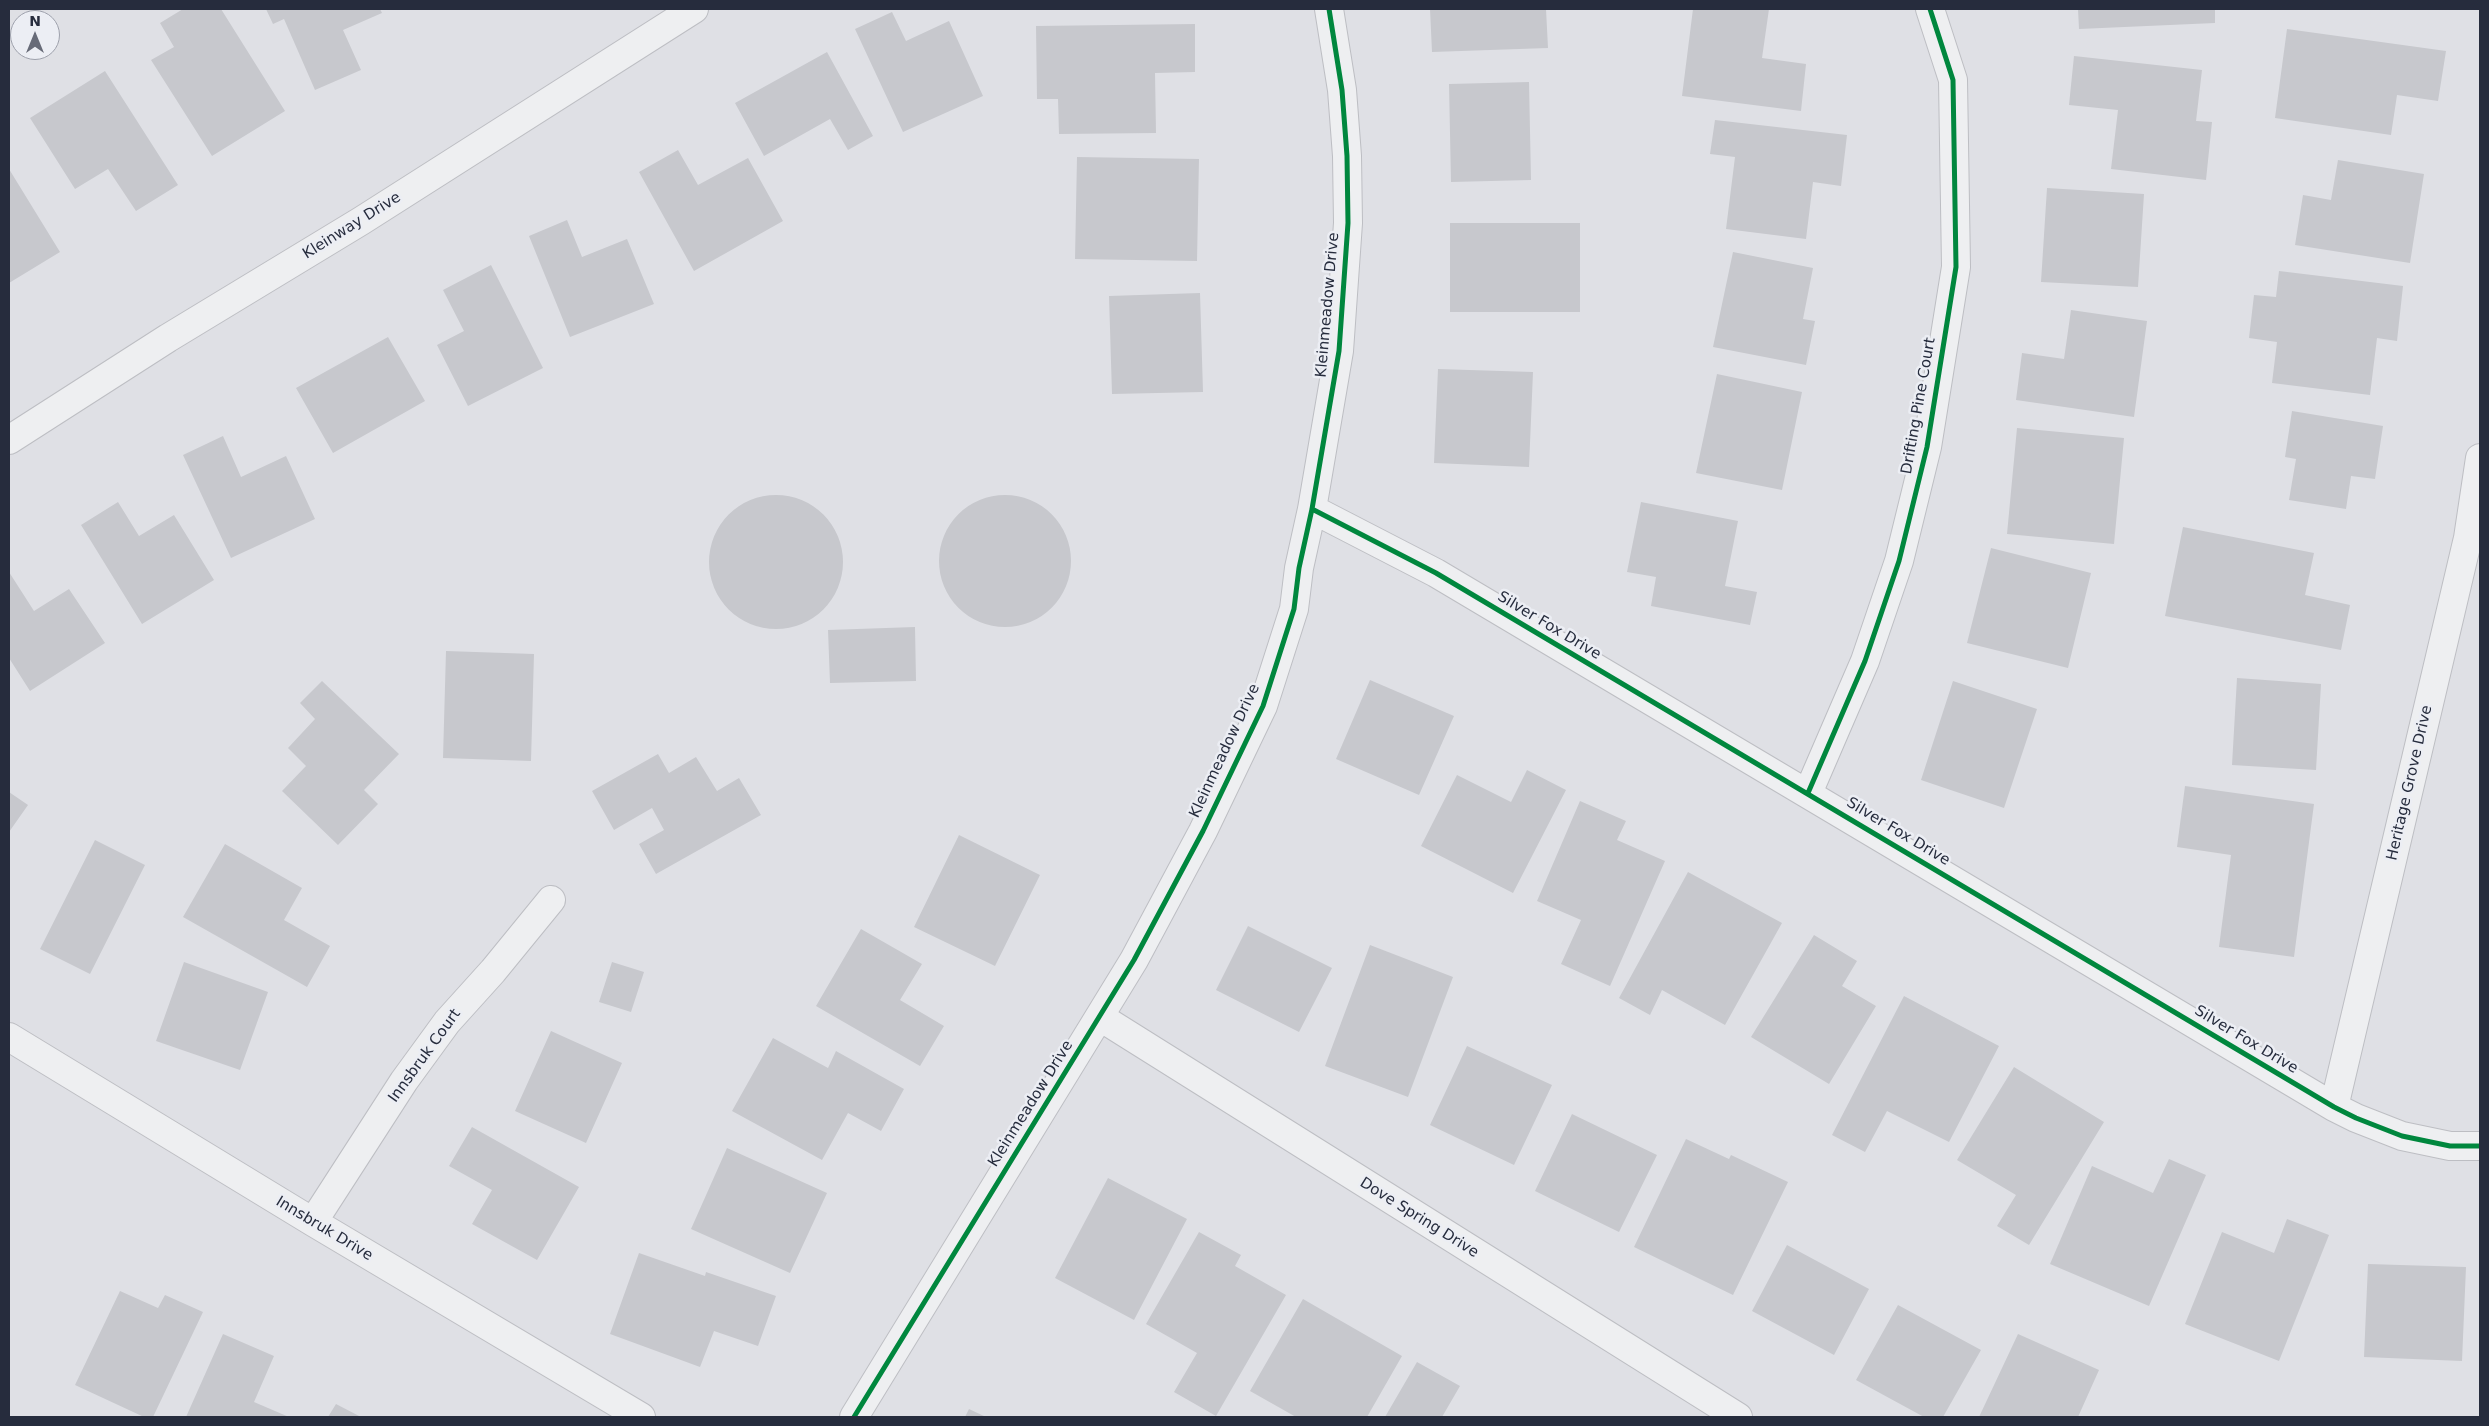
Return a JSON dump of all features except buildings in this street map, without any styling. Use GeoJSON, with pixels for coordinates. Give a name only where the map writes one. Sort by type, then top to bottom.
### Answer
{"type":"FeatureCollection","features":[{"type":"Feature","properties":{"kind":"street","name":"Kleinway Drive"},"geometry":{"type":"LineString","coordinates":[[9,440],[168,338],[361,221],[694,9]]}},
{"type":"Feature","properties":{"kind":"street","name":"Kleinmeadow Drive"},"geometry":{"type":"LineString","coordinates":[[854,1417],[1134,960],[1203,830],[1263,706],[1294,609],[1299,568],[1312,510],[1339,351],[1348,223],[1347,156],[1342,90],[1329,9]]}},
{"type":"Feature","properties":{"kind":"street","name":"Drifting Pine Court"},"geometry":{"type":"LineString","coordinates":[[1808,793],[1865,661],[1899,561],[1927,447],[1956,267],[1953,80],[1930,9]]}},
{"type":"Feature","properties":{"kind":"street","name":"Heritage Grove Drive"},"geometry":{"type":"LineString","coordinates":[[2334,1107],[2474,539],[2480,458]]}},
{"type":"Feature","properties":{"kind":"street","name":"Silver Fox Drive"},"geometry":{"type":"LineString","coordinates":[[1312,510],[1436,573],[2334,1107],[2402,1136],[2450,1146],[2480,1146]]}},
{"type":"Feature","properties":{"kind":"street","name":"Innsbruk Court"},"geometry":{"type":"LineString","coordinates":[[313,1222],[404,1081],[446,1022],[493,971],[551,900]]}},
{"type":"Feature","properties":{"kind":"street","name":"Dove Spring Drive"},"geometry":{"type":"LineString","coordinates":[[1100,1017],[1738,1417]]}},
{"type":"Feature","properties":{"kind":"street","name":"Innsbruk Drive"},"geometry":{"type":"LineString","coordinates":[[9,1037],[313,1222],[641,1417]]}},
{"type":"Feature","properties":{"kind":"cycle path"},"geometry":{"type":"LineString","coordinates":[[854,1417],[1134,960],[1203,831],[1263,706],[1294,609],[1299,568],[1312,509],[1339,351],[1348,223],[1347,156],[1342,90],[1329,9]]}},
{"type":"Feature","properties":{"kind":"cycle path"},"geometry":{"type":"LineString","coordinates":[[1808,793],[1865,661],[1899,561],[1927,447],[1956,267],[1953,80],[1930,9]]}},
{"type":"Feature","properties":{"kind":"cycle path"},"geometry":{"type":"LineString","coordinates":[[1312,509],[1436,573],[2334,1107],[2402,1136],[2450,1146],[2480,1146]]}}]}
